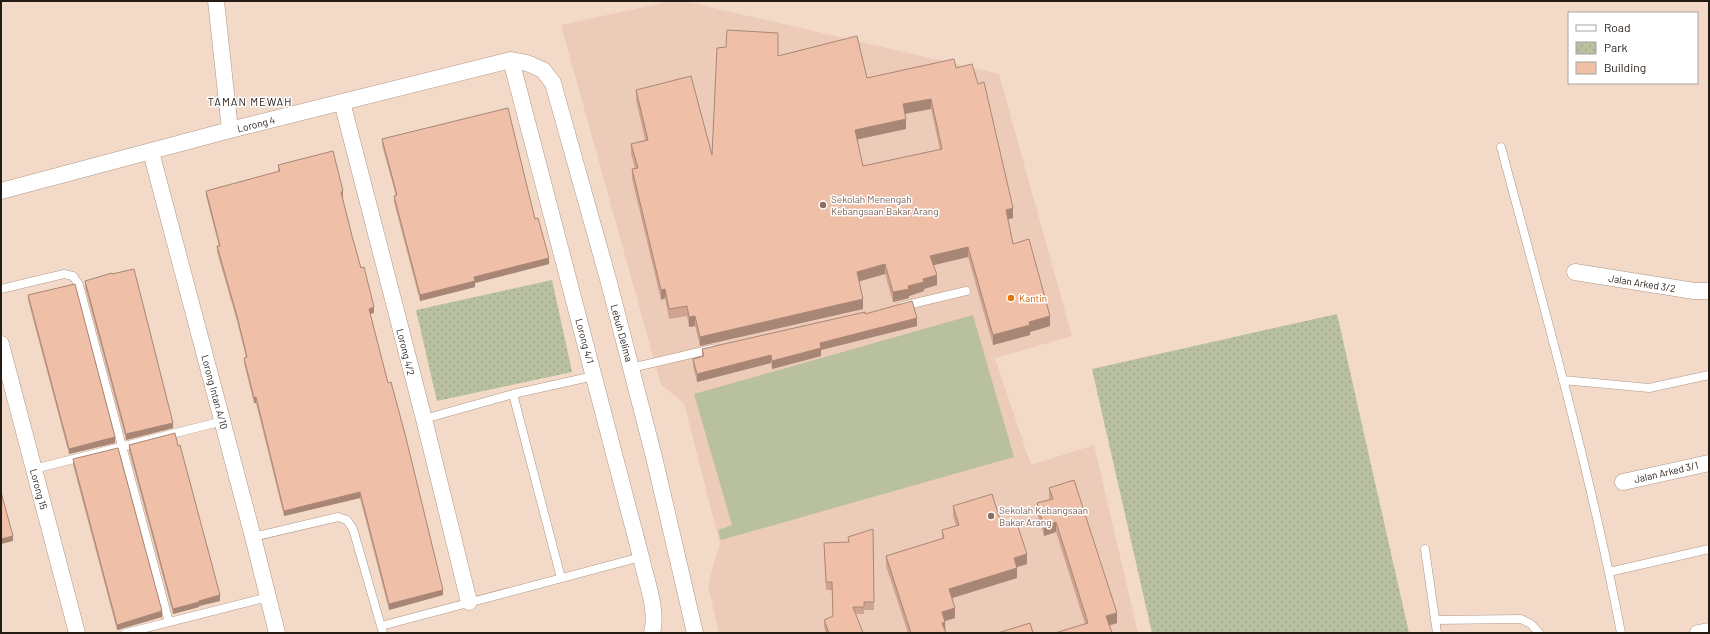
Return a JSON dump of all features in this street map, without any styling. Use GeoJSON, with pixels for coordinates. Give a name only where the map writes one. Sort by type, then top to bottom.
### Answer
{"type":"FeatureCollection","features":[{"type":"Feature","properties":{"kind":"street"},"geometry":{"type":"LineString","coordinates":[[216,1],[230,130]]}},
{"type":"Feature","properties":{"kind":"street","name":"Lorong 4"},"geometry":{"type":"LineString","coordinates":[[1,191],[230,130],[511,60]]}},
{"type":"Feature","properties":{"kind":"street","name":"Lebuh Delima"},"geometry":{"type":"LineString","coordinates":[[511,60],[527,63],[543,70],[553,83],[654,457],[695,633]]}},
{"type":"Feature","properties":{"kind":"street","name":"Lorong 4/1"},"geometry":{"type":"LineString","coordinates":[[511,60],[641,557],[653,628]]}},
{"type":"Feature","properties":{"kind":"street","name":"Lorong 4/2"},"geometry":{"type":"LineString","coordinates":[[342,102],[424,419],[469,602]]}},
{"type":"Feature","properties":{"kind":"street","name":"Lorong Intan A/10"},"geometry":{"type":"LineString","coordinates":[[151,152],[223,421],[276,633]]}},
{"type":"Feature","properties":{"kind":"street","name":"Jalan Arked 3/2"},"geometry":{"type":"LineString","coordinates":[[1575,272],[1694,291],[1709,291]]}},
{"type":"Feature","properties":{"kind":"street","name":"Lorong 15"},"geometry":{"type":"LineString","coordinates":[[1,344],[77,633]]}},
{"type":"Feature","properties":{"kind":"street","name":"Jalan Arked 3/1"},"geometry":{"type":"LineString","coordinates":[[1623,482],[1709,463]]}},
{"type":"Feature","properties":{"kind":"street"},"geometry":{"type":"LineString","coordinates":[[1698,633],[1709,631]]}},
{"type":"Feature","properties":{"kind":"lane"},"geometry":{"type":"LineString","coordinates":[[1502,147],[1563,380],[1609,572],[1621,633]]}},
{"type":"Feature","properties":{"kind":"lane"},"geometry":{"type":"LineString","coordinates":[[1,289],[64,274],[73,276],[79,286],[169,622]]}},
{"type":"Feature","properties":{"kind":"lane"},"geometry":{"type":"LineString","coordinates":[[896,307],[966,291]]}},
{"type":"Feature","properties":{"kind":"lane"},"geometry":{"type":"LineString","coordinates":[[631,368],[717,348]]}},
{"type":"Feature","properties":{"kind":"lane"},"geometry":{"type":"LineString","coordinates":[[1563,380],[1649,388],[1709,375]]}},
{"type":"Feature","properties":{"kind":"lane"},"geometry":{"type":"LineString","coordinates":[[424,419],[513,394],[594,376]]}},
{"type":"Feature","properties":{"kind":"lane"},"geometry":{"type":"LineString","coordinates":[[513,394],[561,578]]}},
{"type":"Feature","properties":{"kind":"lane"},"geometry":{"type":"LineString","coordinates":[[34,469],[223,421]]}},
{"type":"Feature","properties":{"kind":"lane"},"geometry":{"type":"LineString","coordinates":[[253,537],[338,517],[347,520],[354,529],[382,629],[469,602],[641,557]]}},
{"type":"Feature","properties":{"kind":"lane"},"geometry":{"type":"LineString","coordinates":[[1425,549],[1437,633]]}},
{"type":"Feature","properties":{"kind":"lane"},"geometry":{"type":"LineString","coordinates":[[1609,572],[1709,549]]}},
{"type":"Feature","properties":{"kind":"lane"},"geometry":{"type":"LineString","coordinates":[[126,633],[268,597]]}},
{"type":"Feature","properties":{"kind":"lane"},"geometry":{"type":"LineString","coordinates":[[1435,620],[1521,619],[1531,624],[1539,633]]}},
{"type":"Feature","properties":{"kind":"shaded area","name":"Sekolah Menengah Kebangsaan Bakar Arang"},"geometry":{"type":"Polygon","coordinates":[[[672,1],[684,1],[999,74],[1072,336],[995,358],[1031,465],[1094,445],[1138,633],[719,633],[708,586],[720,544],[684,403],[661,385],[561,25],[672,1]]]}},
{"type":"Feature","properties":{"kind":"green space"},"geometry":{"type":"Polygon","coordinates":[[[552,280],[572,372],[437,401],[416,310],[552,280]]]}},
{"type":"Feature","properties":{"kind":"green space"},"geometry":{"type":"Polygon","coordinates":[[[1337,314],[1409,633],[1152,633],[1092,369],[1337,314]]]}},
{"type":"Feature","properties":{"kind":"green space"},"geometry":{"type":"Polygon","coordinates":[[[973,315],[1014,457],[721,540],[718,530],[732,525],[694,394],[973,315]]]}},
{"type":"Feature","properties":{"kind":"building"},"geometry":{"type":"Polygon","coordinates":[[[727,30],[778,33],[778,56],[857,36],[867,78],[954,59],[956,68],[972,64],[978,84],[984,82],[1013,208],[1006,210],[1013,244],[1029,239],[1050,316],[1029,322],[1030,325],[993,335],[968,247],[930,256],[937,275],[923,279],[924,282],[908,286],[909,289],[893,292],[885,264],[857,272],[863,299],[700,337],[695,316],[689,317],[687,306],[669,309],[665,289],[661,290],[632,169],[638,168],[631,144],[648,140],[636,90],[691,76],[712,155],[717,48],[726,47],[727,30]],[[931,99],[903,104],[906,119],[855,130],[863,166],[942,149],[931,99]]]}},
{"type":"Feature","properties":{"kind":"building"},"geometry":{"type":"Polygon","coordinates":[[[508,108],[535,219],[538,218],[549,258],[474,277],[475,281],[420,295],[394,196],[397,195],[382,139],[508,108]]]}},
{"type":"Feature","properties":{"kind":"building"},"geometry":{"type":"Polygon","coordinates":[[[333,151],[352,236],[361,268],[364,267],[374,307],[369,309],[388,383],[391,382],[406,438],[443,590],[389,604],[360,492],[284,511],[256,397],[254,398],[244,358],[247,357],[217,246],[220,246],[206,191],[280,171],[278,165],[333,151]]]}},
{"type":"Feature","properties":{"kind":"building"},"geometry":{"type":"Polygon","coordinates":[[[134,269],[173,423],[126,434],[85,281],[112,273],[134,269]]]}},
{"type":"Feature","properties":{"kind":"building"},"geometry":{"type":"Polygon","coordinates":[[[75,284],[115,437],[69,449],[28,295],[75,284]]]}},
{"type":"Feature","properties":{"kind":"building"},"geometry":{"type":"Polygon","coordinates":[[[912,301],[917,318],[820,343],[821,348],[772,361],[771,355],[697,374],[693,359],[704,356],[702,349],[865,312],[865,314],[912,301]]]}},
{"type":"Feature","properties":{"kind":"building"},"geometry":{"type":"Polygon","coordinates":[[[175,433],[178,446],[180,445],[220,595],[173,609],[129,445],[175,433]]]}},
{"type":"Feature","properties":{"kind":"building"},"geometry":{"type":"Polygon","coordinates":[[[118,448],[162,611],[117,625],[73,459],[118,448]]]}},
{"type":"Feature","properties":{"kind":"building"},"geometry":{"type":"Polygon","coordinates":[[[1074,480],[1117,613],[1106,616],[1112,633],[1055,633],[1088,623],[1056,522],[1044,526],[1037,503],[1053,499],[1049,488],[1074,480]]]}},
{"type":"Feature","properties":{"kind":"building"},"geometry":{"type":"Polygon","coordinates":[[[1,492],[13,536],[1,539],[1,492]]]}},
{"type":"Feature","properties":{"kind":"building"},"geometry":{"type":"Polygon","coordinates":[[[992,494],[1002,526],[1016,521],[1027,554],[1014,558],[1017,568],[949,589],[955,608],[942,612],[945,622],[942,623],[946,633],[911,633],[886,556],[944,538],[942,530],[959,525],[953,506],[992,494]]]}},
{"type":"Feature","properties":{"kind":"building"},"geometry":{"type":"Polygon","coordinates":[[[873,529],[874,602],[864,602],[864,607],[853,607],[863,633],[829,633],[824,620],[833,616],[832,582],[826,582],[824,543],[849,542],[848,537],[873,529]]]}},
{"type":"Feature","properties":{"kind":"building"},"geometry":{"type":"Polygon","coordinates":[[[1030,623],[1033,633],[998,633],[1030,623]]]}},
{"type":"Feature","properties":{"kind":"place","name":"Sekolah Menengah Kebangsaan Bakar Arang"},"geometry":{"type":"Point","coordinates":[823,205]}},
{"type":"Feature","properties":{"kind":"place","name":"Kantin"},"geometry":{"type":"Point","coordinates":[1011,298]}},
{"type":"Feature","properties":{"kind":"place","name":"Sekolah Kebangsaan Bakar Arang"},"geometry":{"type":"Point","coordinates":[991,516]}},
{"type":"Feature","properties":{"kind":"district","name":"TAMAN MEWAH"},"geometry":{"type":"Point","coordinates":[250,102]}}]}
